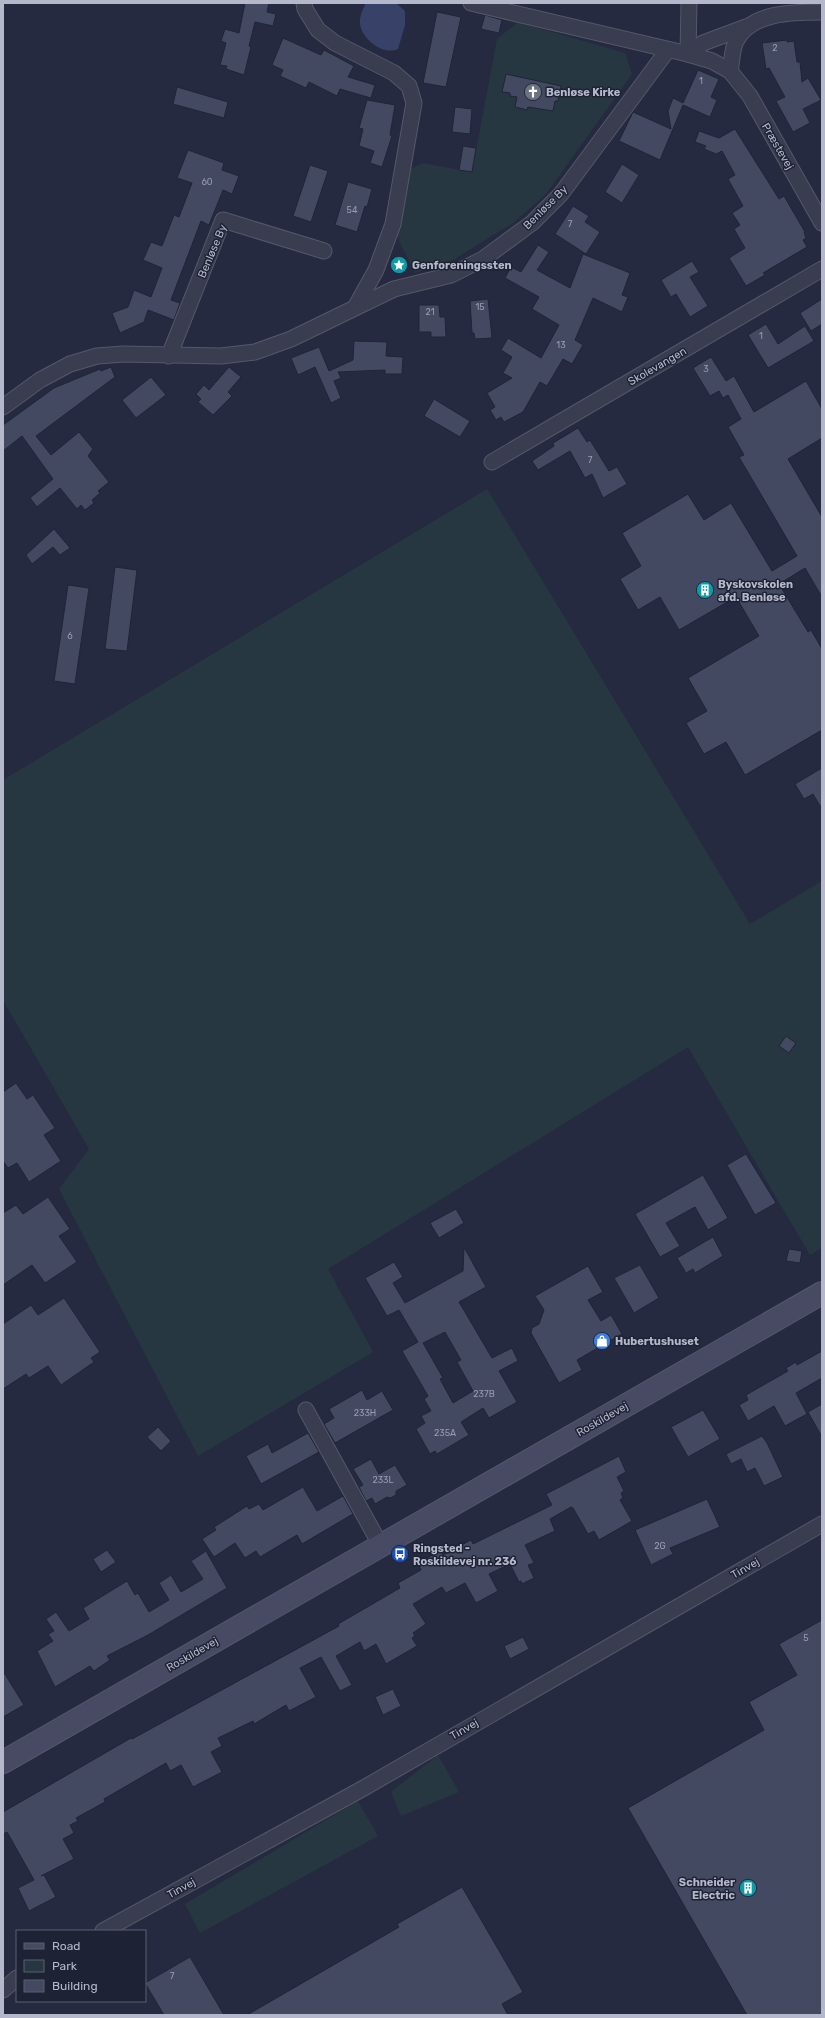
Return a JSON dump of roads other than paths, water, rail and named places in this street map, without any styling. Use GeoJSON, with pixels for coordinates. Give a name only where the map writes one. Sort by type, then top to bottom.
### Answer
{"type":"FeatureCollection","features":[{"type":"Feature","properties":{"kind":"street"},"geometry":{"type":"LineString","coordinates":[[304,3],[304,9],[318,30],[335,43],[394,73],[409,86],[414,103],[393,224],[376,270],[356,306]]}},
{"type":"Feature","properties":{"kind":"street"},"geometry":{"type":"LineString","coordinates":[[470,3],[507,10],[688,54],[712,61],[730,71],[735,42],[746,27]]}},
{"type":"Feature","properties":{"kind":"street"},"geometry":{"type":"LineString","coordinates":[[688,54],[689,3]]}},
{"type":"Feature","properties":{"kind":"street"},"geometry":{"type":"LineString","coordinates":[[688,54],[703,43],[771,17],[798,12],[822,12]]}},
{"type":"Feature","properties":{"kind":"street","name":"Benløse By"},"geometry":{"type":"LineString","coordinates":[[3,407],[40,380],[70,364],[97,356],[123,354],[221,356],[256,352],[291,339],[356,306],[394,289],[451,275],[483,259],[532,223],[561,194],[667,50]]}},
{"type":"Feature","properties":{"kind":"street","name":"Præstevej"},"geometry":{"type":"LineString","coordinates":[[730,71],[750,96],[822,223]]}},
{"type":"Feature","properties":{"kind":"street","name":"Benløse By"},"geometry":{"type":"LineString","coordinates":[[169,356],[223,220],[324,251]]}},
{"type":"Feature","properties":{"kind":"street","name":"Skolevangen"},"geometry":{"type":"LineString","coordinates":[[492,462],[822,269]]}},
{"type":"Feature","properties":{"kind":"street"},"geometry":{"type":"LineString","coordinates":[[376,270],[394,289]]}},
{"type":"Feature","properties":{"kind":"street","name":"Roskildevej"},"geometry":{"type":"LineString","coordinates":[[3,1762],[822,1293]]}},
{"type":"Feature","properties":{"kind":"street"},"geometry":{"type":"LineString","coordinates":[[306,1410],[381,1546]]}},
{"type":"Feature","properties":{"kind":"street","name":"Tinvej"},"geometry":{"type":"LineString","coordinates":[[105,1930],[362,1789],[822,1524]]}},
{"type":"Feature","properties":{"kind":"street"},"geometry":{"type":"LineString","coordinates":[[3,1990],[16,1979]]}},
{"type":"Feature","properties":{"kind":"water"},"geometry":{"type":"Polygon","coordinates":[[[366,3],[396,3],[405,11],[405,25],[398,49],[392,51],[380,48],[374,45],[365,35],[360,21],[366,3]]]}},
{"type":"Feature","properties":{"kind":"place","name":"Benløse Kirke"},"geometry":{"type":"Point","coordinates":[533,92]}},
{"type":"Feature","properties":{"kind":"place","name":"Genforeningssten"},"geometry":{"type":"Point","coordinates":[399,265]}},
{"type":"Feature","properties":{"kind":"place","name":"Byskovskolen afd. Benløse"},"geometry":{"type":"Point","coordinates":[705,590]}},
{"type":"Feature","properties":{"kind":"place","name":"Hubertushuset"},"geometry":{"type":"Point","coordinates":[602,1341]}},
{"type":"Feature","properties":{"kind":"place","name":"Ringsted - Roskildevej nr. 236"},"geometry":{"type":"Point","coordinates":[400,1554]}},
{"type":"Feature","properties":{"kind":"place","name":"Schneider Electric"},"geometry":{"type":"Point","coordinates":[748,1888]}}]}
